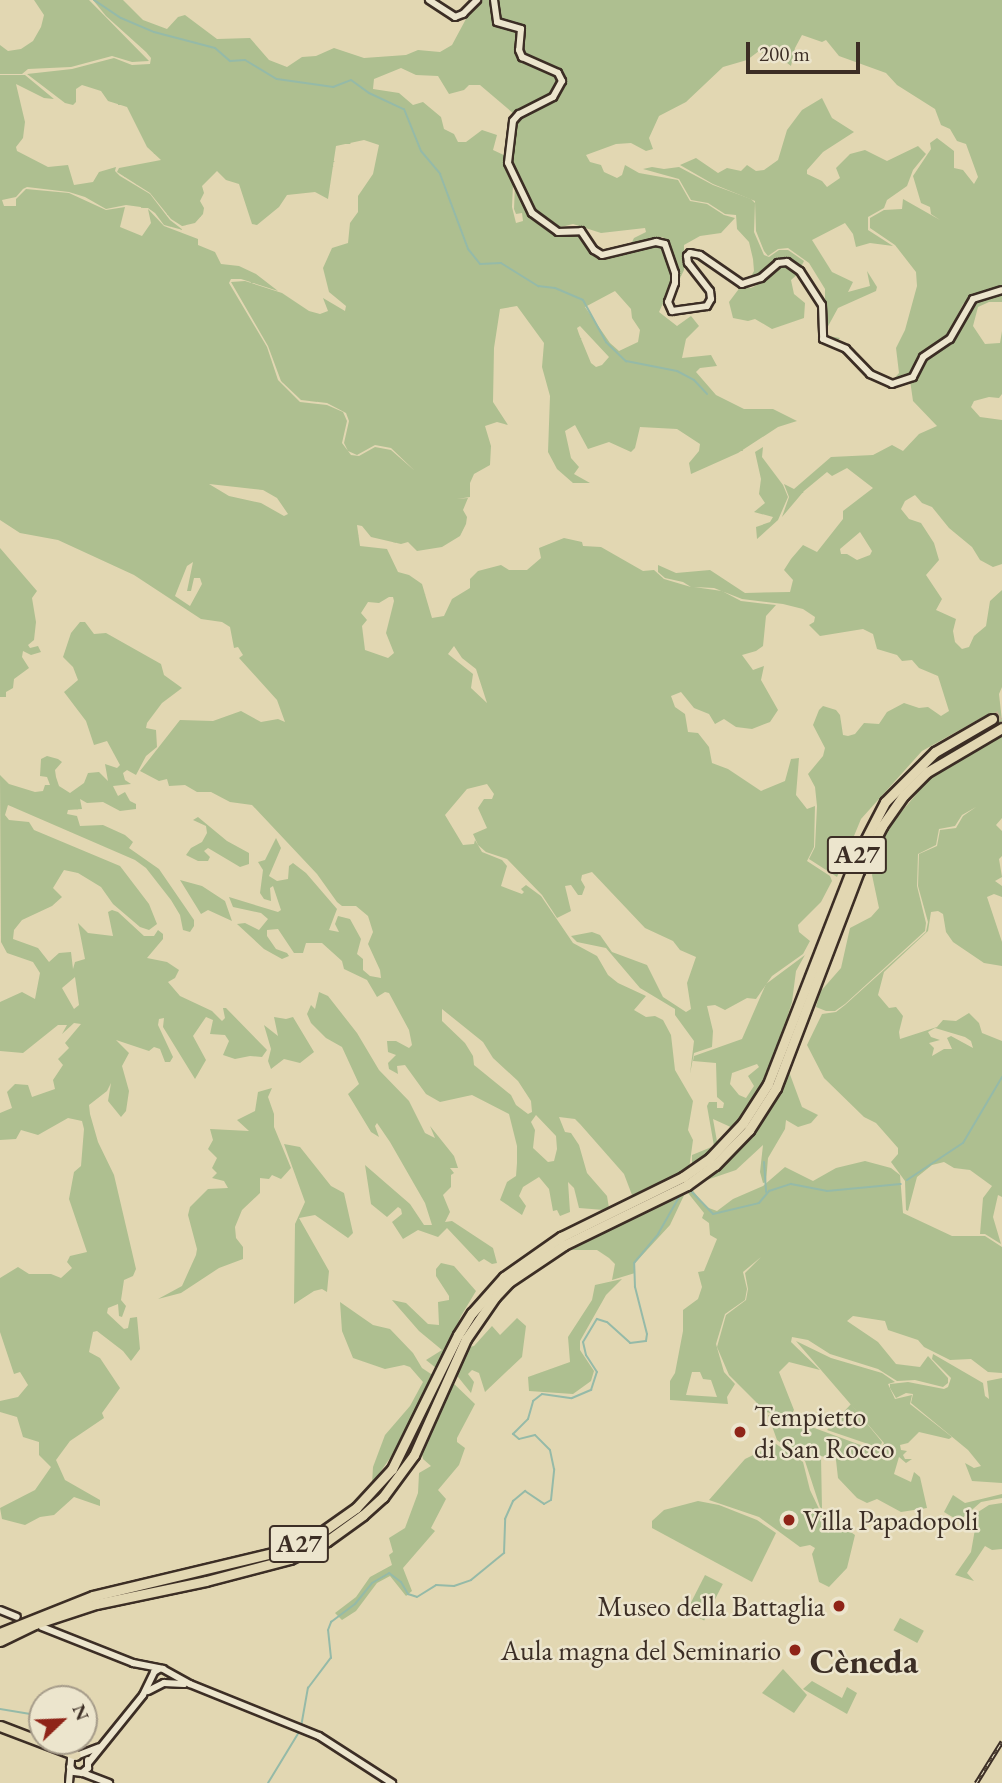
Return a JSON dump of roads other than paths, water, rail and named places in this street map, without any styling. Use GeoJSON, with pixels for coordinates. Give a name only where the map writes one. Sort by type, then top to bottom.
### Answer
{"type":"FeatureCollection","features":[{"type":"Feature","properties":{"kind":"highway","name":"A27"},"geometry":{"type":"LineString","coordinates":[[0,1633],[93,1596],[267,1556],[322,1532],[356,1508],[392,1469],[480,1317],[507,1280],[683,1177],[732,1136],[754,1108],[768,1084],[856,858],[885,802],[935,752],[992,719]]}},
{"type":"Feature","properties":{"kind":"highway","name":"A27"},"geometry":{"type":"LineString","coordinates":[[628,1209],[687,1185],[725,1156],[762,1114],[790,1054],[859,871],[882,826],[904,795],[928,772],[1002,728]]}},
{"type":"Feature","properties":{"kind":"highway","name":"A27"},"geometry":{"type":"LineString","coordinates":[[0,1641],[96,1604],[272,1565],[327,1541],[363,1515],[401,1475],[414,1455],[438,1390]]}},
{"type":"Feature","properties":{"kind":"highway","name":"A27"},"geometry":{"type":"LineString","coordinates":[[0,1648],[38,1626]]}},
{"type":"Feature","properties":{"kind":"highway"},"geometry":{"type":"LineString","coordinates":[[1,1726],[74,1759]]}},
{"type":"Feature","properties":{"kind":"street"},"geometry":{"type":"LineString","coordinates":[[429,0],[455,18],[477,0]]}},
{"type":"Feature","properties":{"kind":"street"},"geometry":{"type":"LineString","coordinates":[[494,0],[494,16],[498,24],[521,29],[519,50],[522,57],[558,73],[562,83],[553,97],[514,118],[507,160],[511,173],[534,215],[558,232],[581,231],[598,253],[611,254],[656,242],[665,244],[675,273],[675,283],[667,304],[674,312],[706,306],[711,299],[710,291],[687,261],[691,252],[700,255],[742,284],[761,278],[778,262],[787,261],[800,271],[822,305],[823,339],[846,349],[870,374],[892,383],[913,377],[923,357],[950,340],[973,299],[1002,290]]}},
{"type":"Feature","properties":{"kind":"street"},"geometry":{"type":"LineString","coordinates":[[0,1611],[18,1617]]}},
{"type":"Feature","properties":{"kind":"street"},"geometry":{"type":"LineString","coordinates":[[38,1626],[140,1665],[162,1670],[190,1684],[312,1732],[392,1783]]}},
{"type":"Feature","properties":{"kind":"street"},"geometry":{"type":"LineString","coordinates":[[140,1665],[162,1684],[190,1684]]}},
{"type":"Feature","properties":{"kind":"street"},"geometry":{"type":"LineString","coordinates":[[70,1783],[82,1773],[143,1695],[152,1676],[162,1670]]}},
{"type":"Feature","properties":{"kind":"street"},"geometry":{"type":"LineString","coordinates":[[143,1695],[168,1678],[162,1670]]}},
{"type":"Feature","properties":{"kind":"street"},"geometry":{"type":"LineString","coordinates":[[74,1759],[103,1744]]}},
{"type":"Feature","properties":{"kind":"street"},"geometry":{"type":"LineString","coordinates":[[74,1759],[85,1755],[106,1781]]}},
{"type":"Feature","properties":{"kind":"street"},"geometry":{"type":"LineString","coordinates":[[74,1759],[74,1772],[106,1781]]}},
{"type":"Feature","properties":{"kind":"street"},"geometry":{"type":"LineString","coordinates":[[70,1783],[74,1759]]}},
{"type":"Feature","properties":{"kind":"waterway"},"geometry":{"type":"LineString","coordinates":[[94,0],[121,18],[154,32],[215,48],[230,61],[245,60],[277,79],[333,87],[351,80],[369,93],[404,109],[421,151],[440,174],[468,249],[480,264],[501,263],[538,286],[555,288],[583,300],[606,342],[626,361],[677,371],[694,380],[707,394]]}},
{"type":"Feature","properties":{"kind":"waterway"},"geometry":{"type":"LineString","coordinates":[[907,1180],[963,1143],[1002,1077]]}},
{"type":"Feature","properties":{"kind":"waterway"},"geometry":{"type":"LineString","coordinates":[[764,1162],[766,1192]]}},
{"type":"Feature","properties":{"kind":"waterway"},"geometry":{"type":"LineString","coordinates":[[690,1190],[713,1214],[759,1203],[769,1191],[791,1184],[827,1191],[901,1184]]}},
{"type":"Feature","properties":{"kind":"waterway"},"geometry":{"type":"LineString","coordinates":[[301,1727],[308,1688],[331,1658],[328,1630],[331,1622],[355,1604],[372,1583],[389,1573],[401,1582],[408,1594],[417,1597],[436,1585],[454,1586],[471,1580],[504,1553],[505,1519],[513,1501],[525,1491],[544,1504],[551,1500],[554,1469],[550,1450],[535,1435],[519,1439],[513,1434],[528,1419],[533,1401],[542,1394],[572,1398],[591,1390],[597,1372],[586,1355],[583,1342],[597,1319],[607,1322],[630,1343],[646,1341],[647,1334],[635,1287],[634,1263],[658,1234],[682,1192]]}},
{"type":"Feature","properties":{"kind":"waterway"},"geometry":{"type":"LineString","coordinates":[[0,1709],[28,1714]]}},
{"type":"Feature","properties":{"kind":"waterway"},"geometry":{"type":"LineString","coordinates":[[268,1783],[299,1732]]}},
{"type":"Feature","properties":{"kind":"tunnel"},"geometry":{"type":"LineString","coordinates":[[992,719],[1002,713]]}},
{"type":"Feature","properties":{"kind":"railway"},"geometry":{"type":"LineString","coordinates":[[976,1783],[1002,1741]]}},
{"type":"Feature","properties":{"kind":"place","name":"Tempietto di San Rocco"},"geometry":{"type":"Point","coordinates":[740,1432]}},
{"type":"Feature","properties":{"kind":"place","name":"Villa Papadopoli"},"geometry":{"type":"Point","coordinates":[789,1520]}},
{"type":"Feature","properties":{"kind":"place","name":"Museo della Battaglia"},"geometry":{"type":"Point","coordinates":[839,1606]}},
{"type":"Feature","properties":{"kind":"place","name":"Aula magna del Seminario"},"geometry":{"type":"Point","coordinates":[795,1650]}},
{"type":"Feature","properties":{"kind":"district","name":"Cèneda"},"geometry":{"type":"Point","coordinates":[864,1661]}}]}
